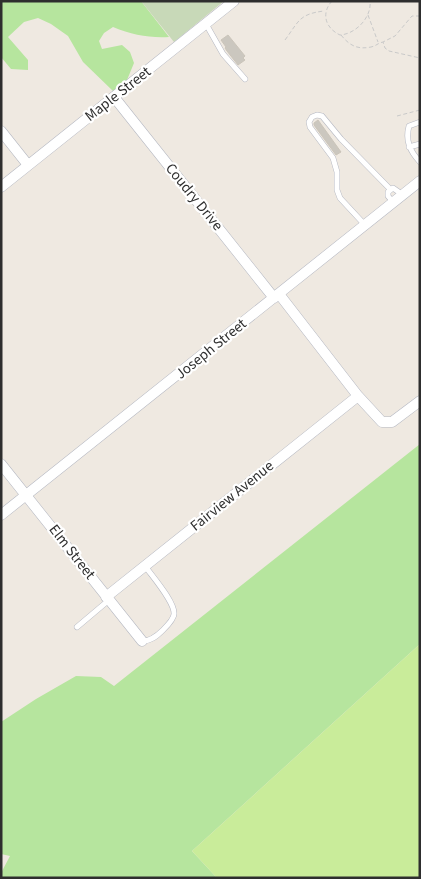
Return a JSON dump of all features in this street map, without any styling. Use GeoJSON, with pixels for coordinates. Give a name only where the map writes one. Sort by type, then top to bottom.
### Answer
{"type":"FeatureCollection","features":[{"type":"Feature","properties":{"kind":"street","name":"Maple Street"},"geometry":{"type":"LineString","coordinates":[[1,187],[234,1]]}},
{"type":"Feature","properties":{"kind":"street","name":"Coudry Drive"},"geometry":{"type":"LineString","coordinates":[[114,97],[358,396],[382,422],[392,422],[420,401]]}},
{"type":"Feature","properties":{"kind":"street"},"geometry":{"type":"LineString","coordinates":[[1,131],[28,165]]}},
{"type":"Feature","properties":{"kind":"street","name":"Joseph Street"},"geometry":{"type":"LineString","coordinates":[[1,515],[420,182]]}},
{"type":"Feature","properties":{"kind":"street","name":"Fairview Avenue"},"geometry":{"type":"LineString","coordinates":[[108,598],[145,566],[358,396]]}},
{"type":"Feature","properties":{"kind":"street","name":"Elm Street"},"geometry":{"type":"LineString","coordinates":[[1,464],[142,641]]}},
{"type":"Feature","properties":{"kind":"lane"},"geometry":{"type":"LineString","coordinates":[[206,24],[223,54],[245,79]]}},
{"type":"Feature","properties":{"kind":"lane"},"geometry":{"type":"LineString","coordinates":[[365,226],[340,198],[337,190],[337,172],[333,158],[310,127],[309,122],[312,117],[322,116],[341,139],[390,189],[396,189],[403,195]]}},
{"type":"Feature","properties":{"kind":"lane"},"geometry":{"type":"LineString","coordinates":[[420,122],[409,126],[407,136],[409,147],[420,162]]}},
{"type":"Feature","properties":{"kind":"lane"},"geometry":{"type":"LineString","coordinates":[[409,147],[420,144]]}},
{"type":"Feature","properties":{"kind":"lane"},"geometry":{"type":"LineString","coordinates":[[390,189],[388,196],[394,202]]}},
{"type":"Feature","properties":{"kind":"lane"},"geometry":{"type":"LineString","coordinates":[[142,641],[154,638],[164,629],[174,613],[170,601],[145,566]]}},
{"type":"Feature","properties":{"kind":"lane"},"geometry":{"type":"LineString","coordinates":[[77,627],[108,598]]}},
{"type":"Feature","properties":{"kind":"path"},"geometry":{"type":"LineString","coordinates":[[332,1],[326,11],[328,25],[348,44],[354,47],[369,47],[383,42],[395,36],[412,16],[420,16]]}},
{"type":"Feature","properties":{"kind":"path"},"geometry":{"type":"LineString","coordinates":[[340,35],[354,31],[368,14],[370,1]]}},
{"type":"Feature","properties":{"kind":"path"},"geometry":{"type":"LineString","coordinates":[[285,40],[304,15],[326,11]]}},
{"type":"Feature","properties":{"kind":"path"},"geometry":{"type":"LineString","coordinates":[[368,14],[378,43]]}},
{"type":"Feature","properties":{"kind":"path"},"geometry":{"type":"LineString","coordinates":[[383,42],[385,48],[389,51],[420,58]]}},
{"type":"Feature","properties":{"kind":"path"},"geometry":{"type":"LineString","coordinates":[[397,116],[420,110]]}},
{"type":"Feature","properties":{"kind":"green space"},"geometry":{"type":"Polygon","coordinates":[[[1,1],[141,1],[169,37],[141,35],[113,27],[104,33],[99,41],[102,49],[122,45],[130,52],[134,63],[127,80],[113,91],[83,62],[68,36],[51,24],[38,18],[24,22],[8,37],[28,60],[28,70],[11,69],[1,57],[1,1]]]}},
{"type":"Feature","properties":{"kind":"green space"},"geometry":{"type":"Polygon","coordinates":[[[141,1],[224,1],[174,42],[141,1]]]}},
{"type":"Feature","properties":{"kind":"green space"},"geometry":{"type":"Polygon","coordinates":[[[420,444],[420,644],[192,851],[217,878],[1,878],[1,873],[10,856],[1,854],[1,722],[76,676],[101,677],[114,686],[420,444]]]}},
{"type":"Feature","properties":{"kind":"green space"},"geometry":{"type":"Polygon","coordinates":[[[420,644],[420,878],[217,878],[192,851],[420,644]]]}},
{"type":"Feature","properties":{"kind":"building"},"geometry":{"type":"Polygon","coordinates":[[[228,35],[245,56],[243,58],[245,60],[238,65],[221,40],[228,35]]]}},
{"type":"Feature","properties":{"kind":"building"},"geometry":{"type":"Polygon","coordinates":[[[318,120],[341,152],[336,155],[314,125],[318,120]]]}}]}
